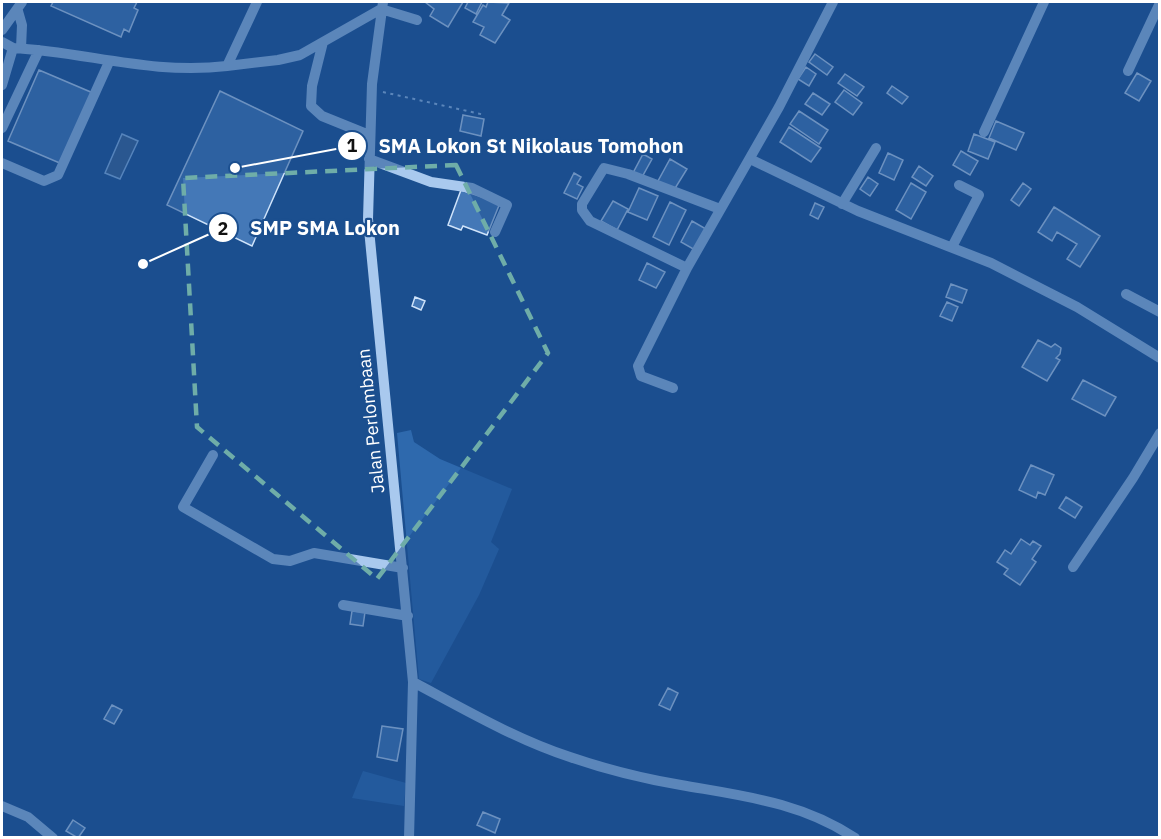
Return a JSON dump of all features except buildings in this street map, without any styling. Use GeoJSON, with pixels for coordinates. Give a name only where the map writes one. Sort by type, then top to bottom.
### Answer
{"type":"FeatureCollection","features":[{"type":"Feature","properties":{"kind":"street"},"geometry":{"type":"LineString","coordinates":[[227,66],[257,2]]}},
{"type":"Feature","properties":{"kind":"street"},"geometry":{"type":"LineString","coordinates":[[673,388],[641,376],[638,366],[687,268],[779,107],[833,2]]}},
{"type":"Feature","properties":{"kind":"street"},"geometry":{"type":"LineString","coordinates":[[984,132],[1044,2]]}},
{"type":"Feature","properties":{"kind":"street"},"geometry":{"type":"LineString","coordinates":[[1128,71],[1160,3]]}},
{"type":"Feature","properties":{"kind":"street"},"geometry":{"type":"LineString","coordinates":[[2,42],[17,48],[109,62],[187,70],[278,60],[300,55],[382,5],[417,20]]}},
{"type":"Feature","properties":{"kind":"street","name":"Jalan Perlombaan"},"geometry":{"type":"LineString","coordinates":[[382,5],[372,89],[368,219],[413,682],[409,837]]}},
{"type":"Feature","properties":{"kind":"street"},"geometry":{"type":"LineString","coordinates":[[2,30],[20,6]]}},
{"type":"Feature","properties":{"kind":"street"},"geometry":{"type":"LineString","coordinates":[[2,85],[17,48],[22,25],[20,6]]}},
{"type":"Feature","properties":{"kind":"street"},"geometry":{"type":"LineString","coordinates":[[323,42],[312,86],[311,106],[322,116],[369,135]]}},
{"type":"Feature","properties":{"kind":"street"},"geometry":{"type":"LineString","coordinates":[[2,128],[39,50]]}},
{"type":"Feature","properties":{"kind":"street"},"geometry":{"type":"LineString","coordinates":[[2,163],[44,181],[58,175],[109,62]]}},
{"type":"Feature","properties":{"kind":"street"},"geometry":{"type":"LineString","coordinates":[[842,204],[876,148]]}},
{"type":"Feature","properties":{"kind":"street"},"geometry":{"type":"LineString","coordinates":[[369,159],[431,182],[472,188],[501,201],[507,205],[506,211],[495,231]]}},
{"type":"Feature","properties":{"kind":"street"},"geometry":{"type":"LineString","coordinates":[[750,159],[842,204],[992,263],[1077,307],[1159,356]]}},
{"type":"Feature","properties":{"kind":"street"},"geometry":{"type":"LineString","coordinates":[[687,268],[630,242],[583,216],[582,204],[600,171],[604,168],[611,168],[720,209]]}},
{"type":"Feature","properties":{"kind":"street"},"geometry":{"type":"LineString","coordinates":[[952,247],[979,195],[958,184]]}},
{"type":"Feature","properties":{"kind":"street"},"geometry":{"type":"LineString","coordinates":[[1126,294],[1160,312]]}},
{"type":"Feature","properties":{"kind":"street"},"geometry":{"type":"LineString","coordinates":[[1073,567],[1133,478],[1160,433]]}},
{"type":"Feature","properties":{"kind":"street"},"geometry":{"type":"LineString","coordinates":[[213,455],[183,507],[273,559],[290,561],[314,553],[403,568]]}},
{"type":"Feature","properties":{"kind":"street"},"geometry":{"type":"LineString","coordinates":[[343,605],[408,616]]}},
{"type":"Feature","properties":{"kind":"street"},"geometry":{"type":"LineString","coordinates":[[413,682],[518,736],[570,757],[679,785],[810,812],[855,837]]}},
{"type":"Feature","properties":{"kind":"street"},"geometry":{"type":"LineString","coordinates":[[2,806],[27,817],[53,837]]}},
{"type":"Feature","properties":{"kind":"path"},"geometry":{"type":"LineString","coordinates":[[372,89],[485,115]]}},
{"type":"Feature","properties":{"kind":"highlighted area"},"geometry":{"type":"Polygon","coordinates":[[[456,165],[548,353],[377,579],[197,427],[183,178],[456,165]]]}},
{"type":"Feature","properties":{"kind":"shaded area"},"geometry":{"type":"Polygon","coordinates":[[[122,134],[138,141],[120,179],[105,173],[122,134]]]}},
{"type":"Feature","properties":{"kind":"shaded area"},"geometry":{"type":"Polygon","coordinates":[[[411,430],[414,442],[440,459],[512,489],[491,542],[499,549],[479,595],[431,683],[419,679],[397,433],[411,430]]]}},
{"type":"Feature","properties":{"kind":"shaded area"},"geometry":{"type":"Polygon","coordinates":[[[363,771],[406,783],[404,806],[352,798],[363,771]]]}},
{"type":"Feature","properties":{"kind":"place","name":"SMA Lokon St Nikolaus Tomohon"},"geometry":{"type":"Point","coordinates":[235,168]}},
{"type":"Feature","properties":{"kind":"place","name":"SMP SMA Lokon"},"geometry":{"type":"Point","coordinates":[143,264]}}]}
